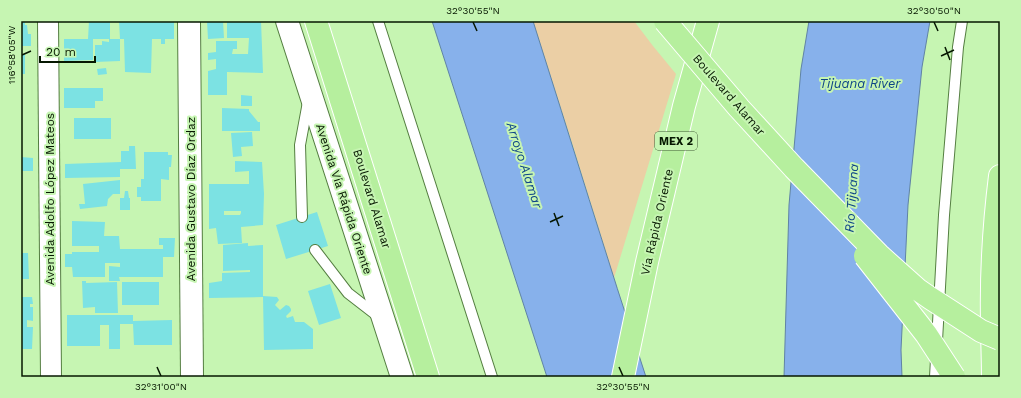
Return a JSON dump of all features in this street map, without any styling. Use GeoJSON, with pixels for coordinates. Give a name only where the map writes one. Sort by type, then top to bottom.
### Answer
{"type":"FeatureCollection","features":[{"type":"Feature","properties":{"kind":"highway","name":"Boulevard Alamar"},"geometry":{"type":"LineString","coordinates":[[316,21],[428,377]]}},
{"type":"Feature","properties":{"kind":"highway","name":"Boulevard Alamar"},"geometry":{"type":"LineString","coordinates":[[665,21],[739,108],[794,168]]}},
{"type":"Feature","properties":{"kind":"highway","name":"Vía Rápida Oriente"},"geometry":{"type":"LineString","coordinates":[[623,377],[647,262],[684,106],[708,21]]}},
{"type":"Feature","properties":{"kind":"highway"},"geometry":{"type":"LineString","coordinates":[[794,168],[879,255],[917,289],[960,318],[982,331],[1000,339]]}},
{"type":"Feature","properties":{"kind":"highway"},"geometry":{"type":"LineString","coordinates":[[794,168],[926,334],[954,377]]}},
{"type":"Feature","properties":{"kind":"highway"},"geometry":{"type":"LineString","coordinates":[[993,377],[993,258],[1000,176]]}},
{"type":"Feature","properties":{"kind":"main road","name":"Avenida Gustavo Díaz Ordaz"},"geometry":{"type":"LineString","coordinates":[[190,21],[192,377]]}},
{"type":"Feature","properties":{"kind":"main road","name":"Avenida Vía Rápida Oriente"},"geometry":{"type":"LineString","coordinates":[[287,21],[402,377]]}},
{"type":"Feature","properties":{"kind":"street","name":"Avenida Adolfo López Mateos"},"geometry":{"type":"LineString","coordinates":[[48,21],[51,377]]}},
{"type":"Feature","properties":{"kind":"lane"},"geometry":{"type":"LineString","coordinates":[[378,21],[492,377]]}},
{"type":"Feature","properties":{"kind":"lane"},"geometry":{"type":"LineString","coordinates":[[935,377],[944,215],[958,47],[962,21]]}},
{"type":"Feature","properties":{"kind":"lane"},"geometry":{"type":"LineString","coordinates":[[302,217],[300,145],[310,91]]}},
{"type":"Feature","properties":{"kind":"lane"},"geometry":{"type":"LineString","coordinates":[[315,250],[348,293],[383,321]]}},
{"type":"Feature","properties":{"kind":"shaded area"},"geometry":{"type":"Polygon","coordinates":[[[533,21],[634,21],[676,74],[614,278],[573,146],[533,21]]]}},
{"type":"Feature","properties":{"kind":"water","name":"Arroyo Alamar"},"geometry":{"type":"Polygon","coordinates":[[[432,21],[533,21],[646,377],[547,377],[432,21]]]}},
{"type":"Feature","properties":{"kind":"water","name":"Tijuana River"},"geometry":{"type":"Polygon","coordinates":[[[809,21],[930,21],[922,67],[908,205],[901,350],[902,377],[784,377],[789,205],[801,69],[809,21]]]}},
{"type":"Feature","properties":{"kind":"building"},"geometry":{"type":"Polygon","coordinates":[[[21,21],[25,21],[28,34],[31,34],[31,46],[21,46],[21,21]]]}},
{"type":"Feature","properties":{"kind":"building"},"geometry":{"type":"Polygon","coordinates":[[[89,21],[110,21],[110,39],[120,39],[120,61],[95,62],[95,45],[102,45],[102,41],[109,42],[109,39],[93,39],[93,60],[64,61],[64,39],[88,39],[89,21]]]}},
{"type":"Feature","properties":{"kind":"building"},"geometry":{"type":"Polygon","coordinates":[[[119,21],[174,21],[174,39],[165,39],[165,44],[161,44],[161,39],[152,39],[151,73],[125,72],[124,39],[120,39],[119,21]]]}},
{"type":"Feature","properties":{"kind":"building"},"geometry":{"type":"Polygon","coordinates":[[[207,21],[223,21],[224,38],[208,39],[207,21]]]}},
{"type":"Feature","properties":{"kind":"building"},"geometry":{"type":"Polygon","coordinates":[[[227,21],[261,21],[263,73],[227,72],[227,95],[208,95],[208,71],[216,69],[216,59],[208,60],[208,53],[216,52],[216,41],[237,41],[237,49],[233,49],[232,54],[248,54],[249,38],[227,38],[227,21]]]}},
{"type":"Feature","properties":{"kind":"building"},"geometry":{"type":"Polygon","coordinates":[[[21,54],[25,54],[25,74],[21,74],[21,54]]]}},
{"type":"Feature","properties":{"kind":"building"},"geometry":{"type":"Polygon","coordinates":[[[106,68],[107,74],[98,75],[97,69],[106,68]]]}},
{"type":"Feature","properties":{"kind":"building"},"geometry":{"type":"Polygon","coordinates":[[[64,88],[103,88],[103,101],[95,101],[95,108],[64,108],[64,88]]]}},
{"type":"Feature","properties":{"kind":"building"},"geometry":{"type":"Polygon","coordinates":[[[241,95],[252,96],[252,106],[241,106],[241,95]]]}},
{"type":"Feature","properties":{"kind":"building"},"geometry":{"type":"Polygon","coordinates":[[[222,108],[249,109],[258,122],[260,122],[260,131],[222,131],[222,108]]]}},
{"type":"Feature","properties":{"kind":"building"},"geometry":{"type":"Polygon","coordinates":[[[74,118],[111,118],[111,139],[74,139],[74,118]]]}},
{"type":"Feature","properties":{"kind":"building"},"geometry":{"type":"Polygon","coordinates":[[[252,132],[253,146],[241,147],[242,156],[233,157],[231,133],[252,132]]]}},
{"type":"Feature","properties":{"kind":"building"},"geometry":{"type":"Polygon","coordinates":[[[129,146],[135,146],[136,169],[120,169],[120,177],[65,178],[65,164],[121,162],[121,151],[129,151],[129,146]]]}},
{"type":"Feature","properties":{"kind":"building"},"geometry":{"type":"Polygon","coordinates":[[[144,152],[168,152],[168,155],[172,155],[171,167],[169,167],[169,180],[161,179],[161,201],[141,201],[141,197],[137,197],[137,187],[141,187],[141,179],[144,179],[144,152]]]}},
{"type":"Feature","properties":{"kind":"building"},"geometry":{"type":"Polygon","coordinates":[[[21,157],[33,158],[33,171],[21,171],[21,157]]]}},
{"type":"Feature","properties":{"kind":"building"},"geometry":{"type":"Polygon","coordinates":[[[235,161],[262,162],[264,194],[263,225],[241,227],[242,243],[218,244],[216,228],[209,229],[209,184],[249,184],[249,171],[235,172],[235,161]],[[224,211],[224,215],[240,215],[241,211],[224,211]]]}},
{"type":"Feature","properties":{"kind":"building"},"geometry":{"type":"Polygon","coordinates":[[[120,180],[120,194],[113,194],[108,199],[107,206],[80,209],[79,204],[85,204],[83,184],[120,180]]]}},
{"type":"Feature","properties":{"kind":"building"},"geometry":{"type":"Polygon","coordinates":[[[125,191],[128,191],[130,198],[130,210],[120,210],[120,198],[124,198],[125,191]]]}},
{"type":"Feature","properties":{"kind":"building"},"geometry":{"type":"Polygon","coordinates":[[[317,212],[328,246],[286,259],[276,225],[317,212]]]}},
{"type":"Feature","properties":{"kind":"building"},"geometry":{"type":"Polygon","coordinates":[[[72,221],[105,222],[104,236],[119,236],[120,249],[163,249],[163,245],[159,245],[159,238],[175,238],[174,257],[163,257],[163,277],[119,277],[120,281],[109,281],[109,266],[120,267],[120,263],[105,263],[105,277],[73,277],[72,267],[65,267],[65,254],[72,254],[72,252],[99,252],[99,246],[72,246],[72,221]]]}},
{"type":"Feature","properties":{"kind":"building"},"geometry":{"type":"Polygon","coordinates":[[[248,243],[248,246],[263,245],[263,297],[209,298],[209,283],[222,281],[222,273],[250,272],[250,270],[223,271],[223,245],[248,243]]]}},
{"type":"Feature","properties":{"kind":"building"},"geometry":{"type":"Polygon","coordinates":[[[21,253],[28,253],[29,279],[21,279],[21,253]]]}},
{"type":"Feature","properties":{"kind":"building"},"geometry":{"type":"Polygon","coordinates":[[[82,281],[86,281],[86,283],[117,282],[118,313],[95,313],[95,307],[83,308],[82,281]]]}},
{"type":"Feature","properties":{"kind":"building"},"geometry":{"type":"Polygon","coordinates":[[[122,282],[159,282],[159,305],[122,305],[122,282]]]}},
{"type":"Feature","properties":{"kind":"building"},"geometry":{"type":"Polygon","coordinates":[[[330,284],[341,318],[319,325],[308,291],[330,284]]]}},
{"type":"Feature","properties":{"kind":"building"},"geometry":{"type":"Polygon","coordinates":[[[263,296],[277,297],[279,300],[275,305],[280,310],[286,305],[291,309],[286,316],[287,318],[293,316],[295,322],[304,322],[313,329],[313,349],[264,350],[263,296]]]}},
{"type":"Feature","properties":{"kind":"building"},"geometry":{"type":"Polygon","coordinates":[[[22,297],[32,297],[33,304],[30,304],[30,307],[33,307],[33,321],[27,320],[27,327],[33,327],[32,349],[21,349],[22,297]]]}},
{"type":"Feature","properties":{"kind":"building"},"geometry":{"type":"Polygon","coordinates":[[[67,315],[133,315],[133,321],[172,320],[172,345],[134,345],[133,324],[120,324],[120,349],[109,349],[109,325],[100,325],[100,346],[67,346],[67,315]]]}},
{"type":"Feature","properties":{"kind":"water label","name":"Río Tijuana"},"geometry":{"type":"Point","coordinates":[851,198]}}]}
